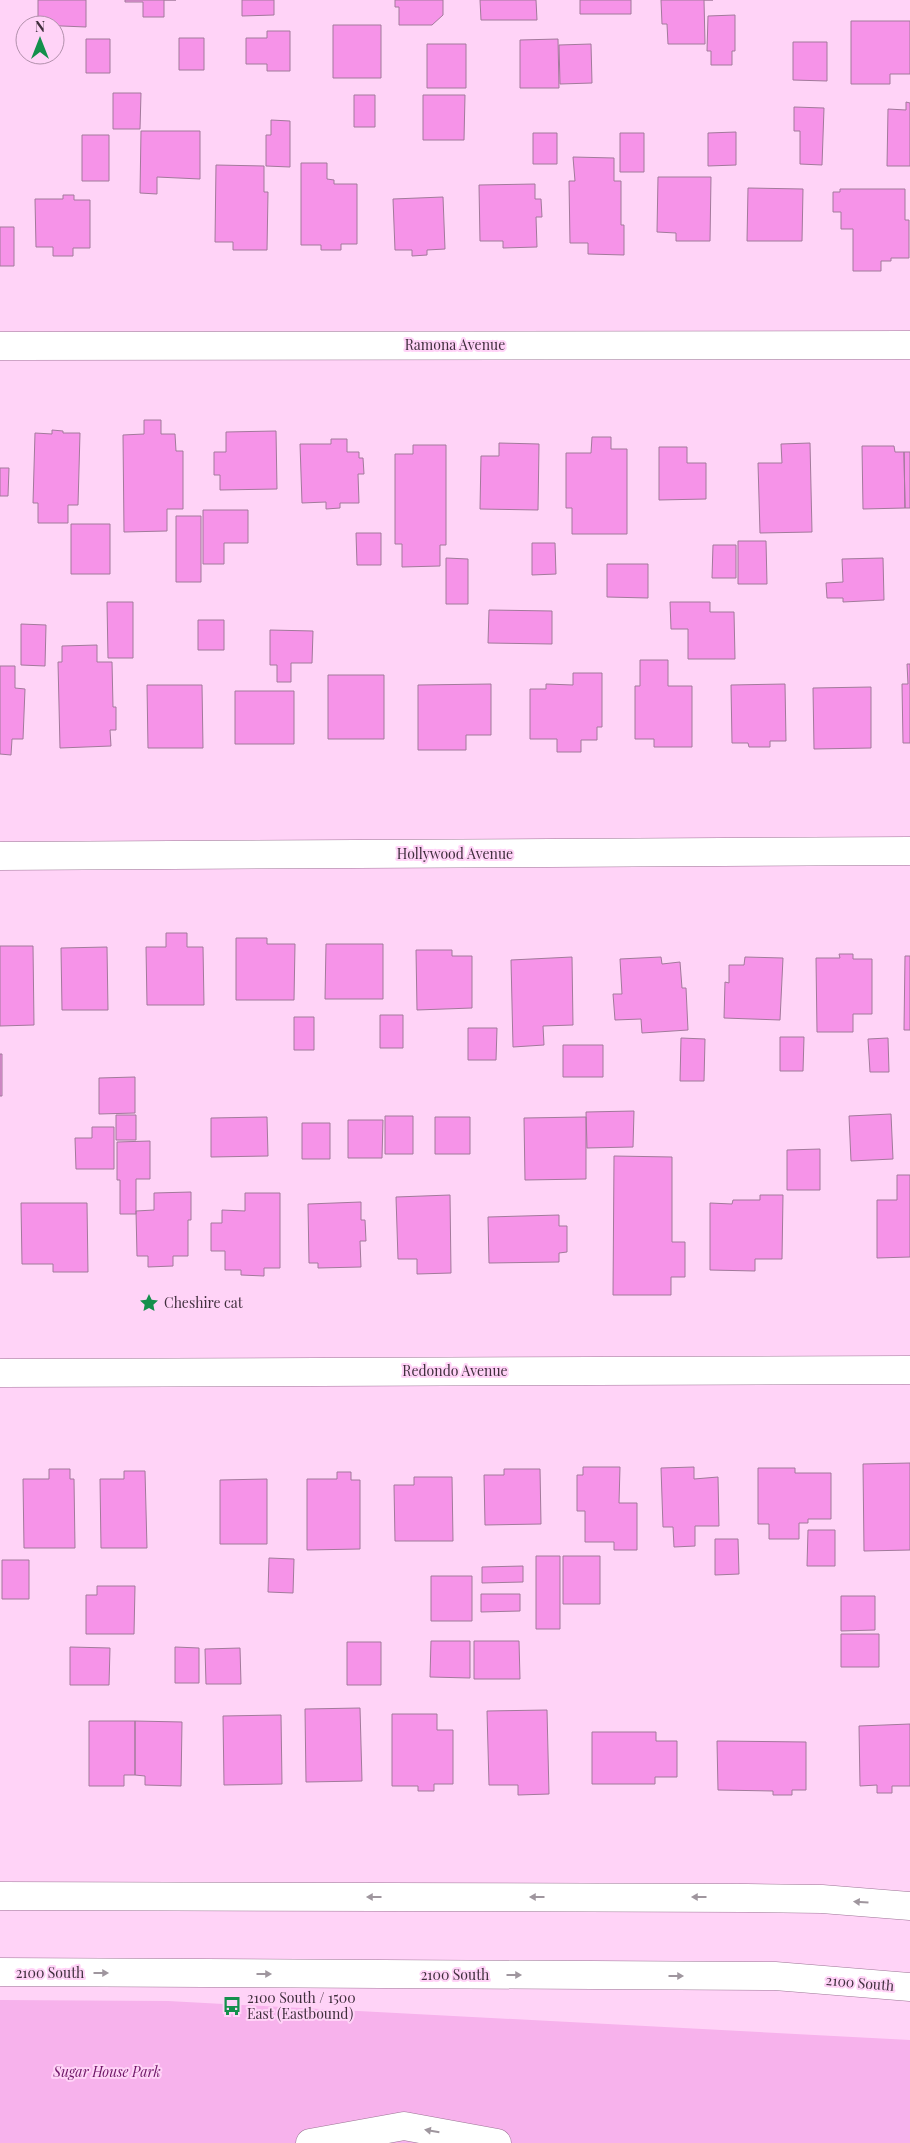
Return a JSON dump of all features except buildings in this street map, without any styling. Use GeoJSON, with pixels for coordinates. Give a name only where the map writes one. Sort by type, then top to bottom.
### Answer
{"type":"FeatureCollection","features":[{"type":"Feature","properties":{"kind":"street","name":"Ramona Avenue"},"geometry":{"type":"LineString","coordinates":[[0,346],[910,345]]}},
{"type":"Feature","properties":{"kind":"street","name":"Hollywood Avenue"},"geometry":{"type":"LineString","coordinates":[[0,856],[910,851]]}},
{"type":"Feature","properties":{"kind":"street","name":"Redondo Avenue"},"geometry":{"type":"LineString","coordinates":[[0,1372],[910,1370]]}},
{"type":"Feature","properties":{"kind":"street"},"geometry":{"type":"LineString","coordinates":[[0,1896],[747,1898],[822,1900],[910,1906]]}},
{"type":"Feature","properties":{"kind":"street","name":"2100 South"},"geometry":{"type":"LineString","coordinates":[[0,1972],[775,1976],[910,1987]]}},
{"type":"Feature","properties":{"kind":"street"},"geometry":{"type":"LineString","coordinates":[[310,2143],[404,2126],[497,2143]]}},
{"type":"Feature","properties":{"kind":"green space","name":"Sugar House Park"},"geometry":{"type":"Polygon","coordinates":[[[0,2000],[168,2001],[910,2040],[910,2143],[0,2143],[0,2000]]]}},
{"type":"Feature","properties":{"kind":"place","name":"Cheshire cat"},"geometry":{"type":"Point","coordinates":[149,1303]}},
{"type":"Feature","properties":{"kind":"place","name":"2100 South / 1500 East (Eastbound)"},"geometry":{"type":"Point","coordinates":[232,2006]}}]}
